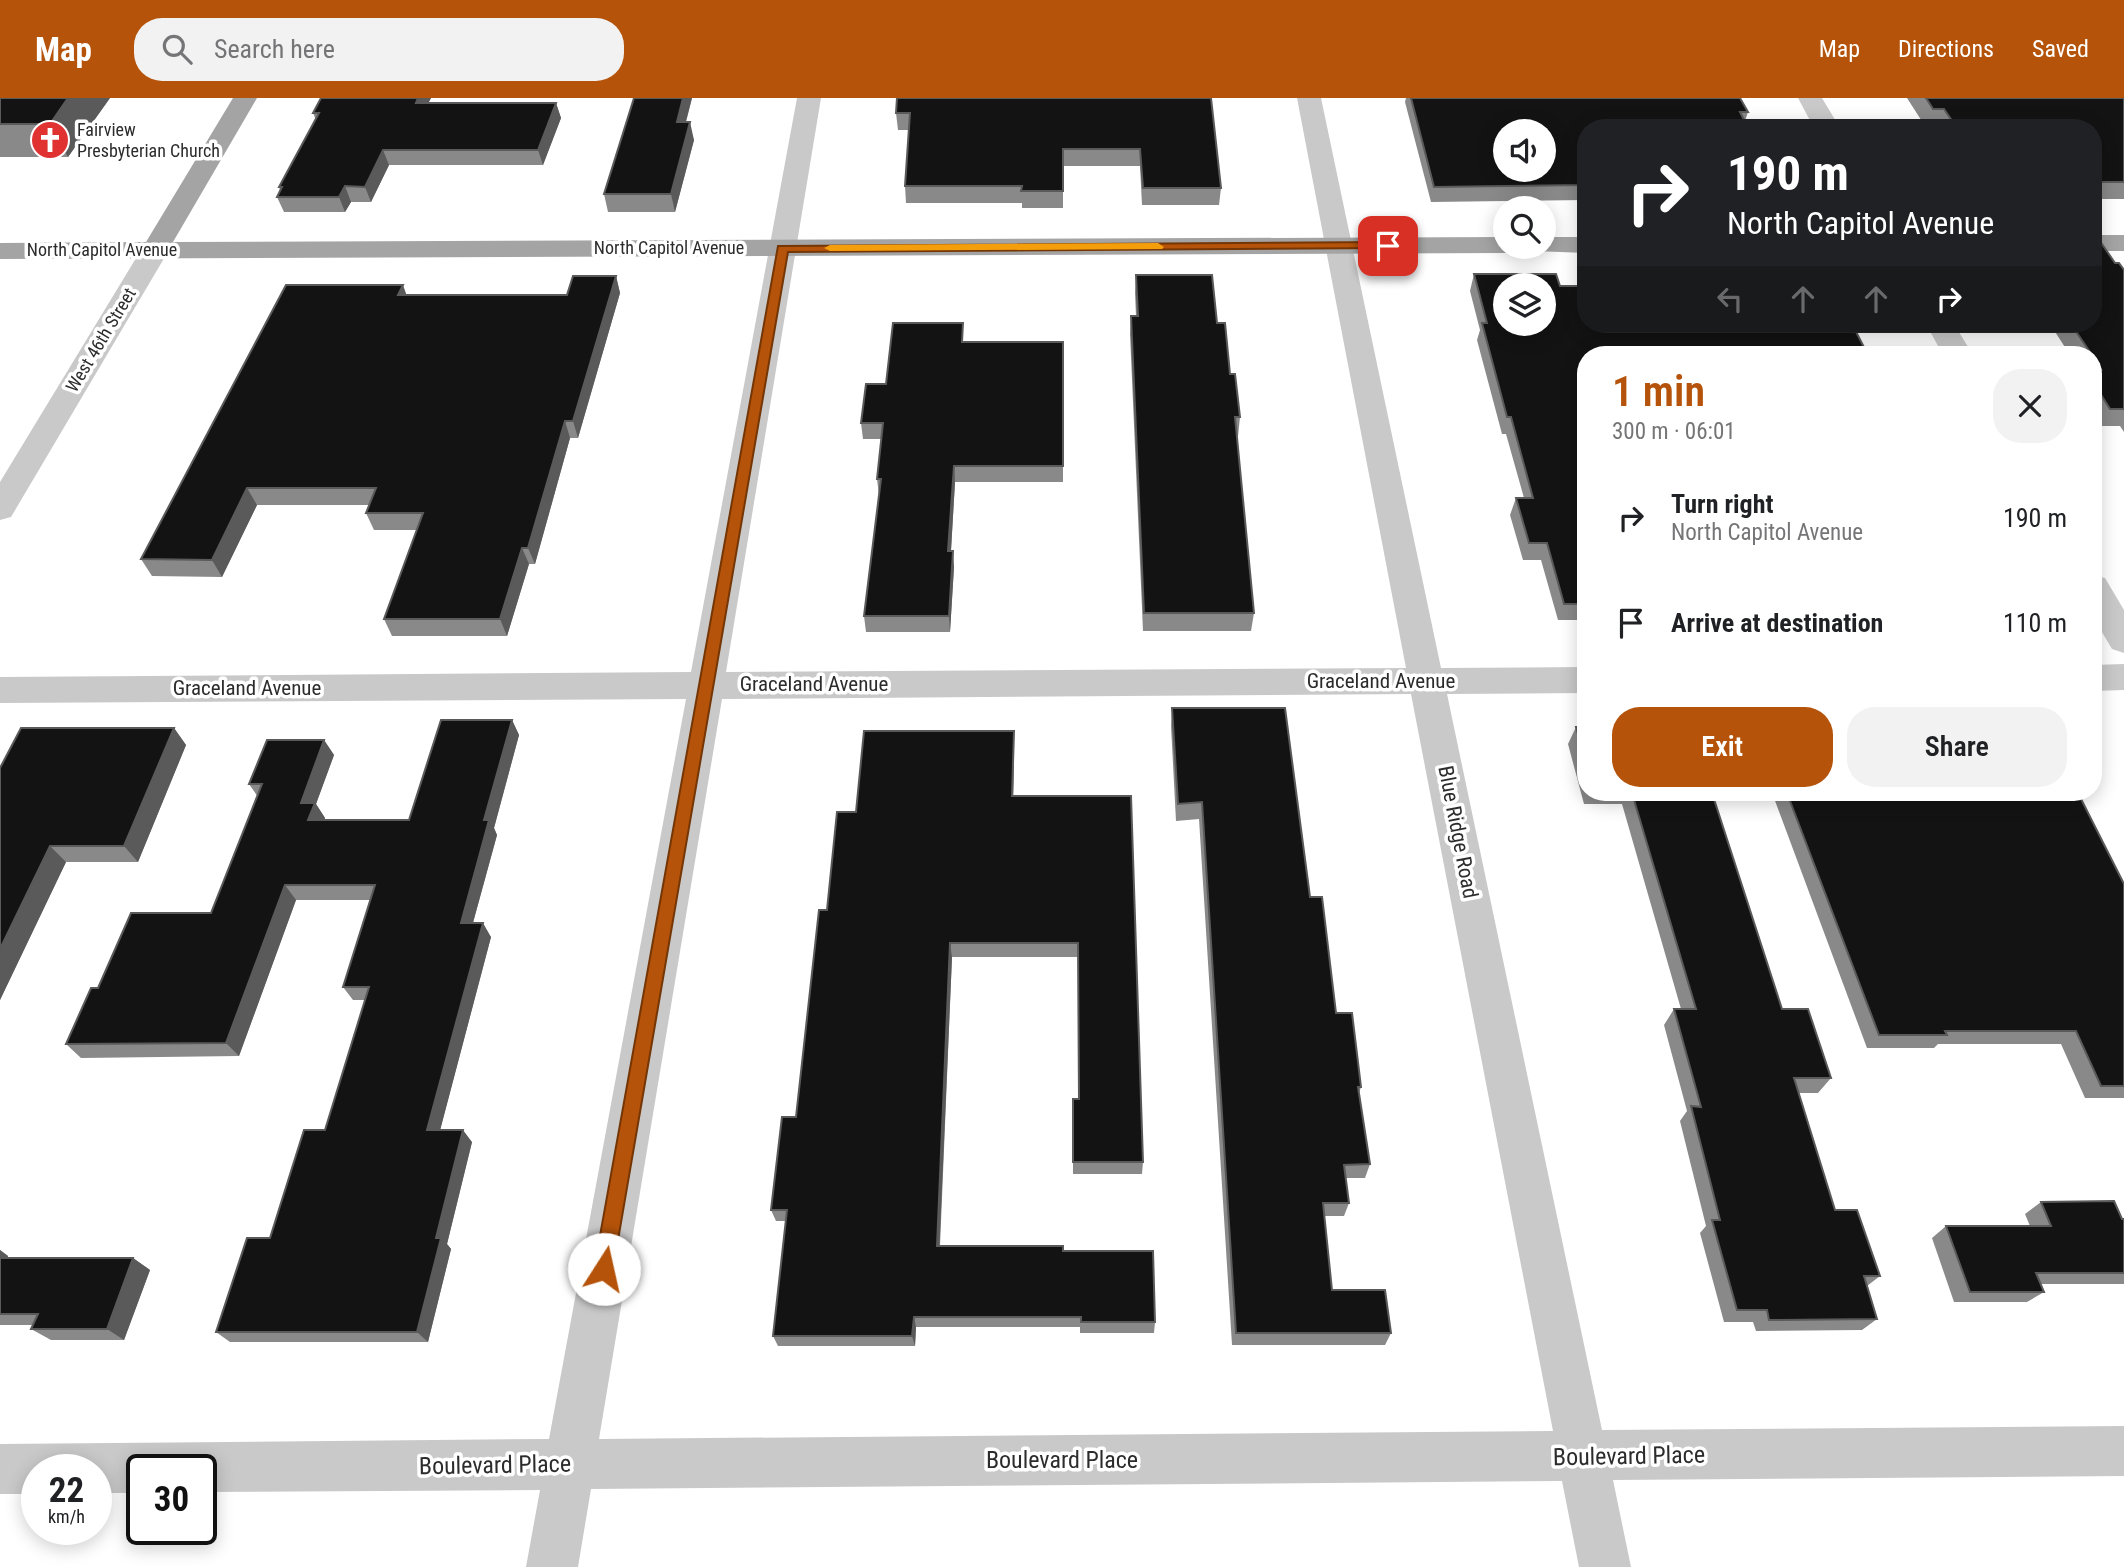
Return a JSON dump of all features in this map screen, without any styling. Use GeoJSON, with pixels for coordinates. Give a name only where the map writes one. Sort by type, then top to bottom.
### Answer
{"type":"FeatureCollection","features":[{"type":"Feature","properties":{"kind":"main road","name":"West 46th Street"},"geometry":{"type":"LineString","coordinates":[[155,250],[245,98]]}},
{"type":"Feature","properties":{"kind":"main road"},"geometry":{"type":"LineString","coordinates":[[2102,243],[2124,243]]}},
{"type":"Feature","properties":{"kind":"main road","name":"North Capitol Avenue"},"geometry":{"type":"LineString","coordinates":[[0,251],[1493,245]]}},
{"type":"Feature","properties":{"kind":"main road"},"geometry":{"type":"LineString","coordinates":[[1556,245],[1577,245]]}},
{"type":"Feature","properties":{"kind":"street"},"geometry":{"type":"LineString","coordinates":[[552,1567],[809,98]]}},
{"type":"Feature","properties":{"kind":"street","name":"Blue Ridge Road"},"geometry":{"type":"LineString","coordinates":[[1309,98],[1605,1567]]}},
{"type":"Feature","properties":{"kind":"street"},"geometry":{"type":"LineString","coordinates":[[1810,98],[1822,119]]}},
{"type":"Feature","properties":{"kind":"street","name":"West 46th Street"},"geometry":{"type":"LineString","coordinates":[[0,509],[155,250]]}},
{"type":"Feature","properties":{"kind":"street"},"geometry":{"type":"LineString","coordinates":[[2102,602],[2124,640]]}},
{"type":"Feature","properties":{"kind":"street"},"geometry":{"type":"LineString","coordinates":[[2102,678],[2124,677]]}},
{"type":"Feature","properties":{"kind":"street","name":"Graceland Avenue"},"geometry":{"type":"LineString","coordinates":[[0,690],[1577,680]]}},
{"type":"Feature","properties":{"kind":"street","name":"Boulevard Place"},"geometry":{"type":"LineString","coordinates":[[0,1469],[2124,1451]]}},
{"type":"Feature","properties":{"kind":"building"},"geometry":{"type":"Polygon","coordinates":[[[0,98],[68,98],[50,124],[0,124],[0,98]]]}},
{"type":"Feature","properties":{"kind":"building"},"geometry":{"type":"Polygon","coordinates":[[[321,98],[418,98],[416,103],[556,103],[538,150],[383,150],[365,187],[345,186],[339,197],[277,197],[282,187],[279,187],[319,113],[313,113],[321,98]]]}},
{"type":"Feature","properties":{"kind":"building"},"geometry":{"type":"Polygon","coordinates":[[[634,98],[683,98],[677,122],[690,122],[671,194],[604,194],[634,98]]]}},
{"type":"Feature","properties":{"kind":"building"},"geometry":{"type":"Polygon","coordinates":[[[897,98],[1211,98],[1221,188],[1143,188],[1140,149],[1063,149],[1063,191],[1021,191],[1022,186],[905,186],[910,113],[896,113],[897,98]]]}},
{"type":"Feature","properties":{"kind":"building"},"geometry":{"type":"Polygon","coordinates":[[[1411,98],[1740,98],[1748,112],[1740,112],[1744,119],[1577,119],[1577,185],[1434,187],[1411,98]]]}},
{"type":"Feature","properties":{"kind":"building"},"geometry":{"type":"Polygon","coordinates":[[[1926,98],[2124,98],[2124,182],[2102,182],[2102,119],[1951,119],[1944,109],[1933,109],[1926,98]]]}},
{"type":"Feature","properties":{"kind":"building"},"geometry":{"type":"Polygon","coordinates":[[[2102,244],[2115,263],[2119,263],[2124,270],[2124,409],[2110,409],[2102,396],[2102,346],[2086,346],[2077,333],[2102,333],[2102,244]]]}},
{"type":"Feature","properties":{"kind":"building"},"geometry":{"type":"Polygon","coordinates":[[[1474,274],[1493,274],[1493,336],[1556,336],[1556,274],[1560,286],[1577,286],[1577,333],[1857,333],[1863,346],[1577,346],[1577,604],[1564,604],[1547,543],[1529,543],[1516,498],[1533,498],[1511,417],[1507,417],[1482,323],[1487,323],[1474,274]]]}},
{"type":"Feature","properties":{"kind":"building"},"geometry":{"type":"Polygon","coordinates":[[[1136,275],[1212,275],[1217,323],[1225,323],[1230,374],[1235,374],[1240,417],[1235,417],[1254,613],[1144,613],[1131,316],[1138,316],[1136,275]]]}},
{"type":"Feature","properties":{"kind":"building"},"geometry":{"type":"Polygon","coordinates":[[[573,276],[616,276],[573,421],[565,421],[528,548],[522,548],[500,619],[384,619],[423,513],[366,513],[376,488],[247,488],[212,560],[141,559],[286,285],[403,285],[398,295],[567,295],[573,276]]]}},
{"type":"Feature","properties":{"kind":"building"},"geometry":{"type":"Polygon","coordinates":[[[893,323],[963,323],[962,342],[1063,342],[1063,466],[954,466],[948,551],[953,551],[949,616],[864,616],[881,479],[877,479],[883,423],[861,423],[866,384],[886,384],[893,323]]]}},
{"type":"Feature","properties":{"kind":"building"},"geometry":{"type":"Polygon","coordinates":[[[1172,708],[1285,708],[1310,897],[1322,897],[1336,1013],[1352,1013],[1361,1087],[1358,1087],[1370,1164],[1344,1165],[1349,1203],[1323,1203],[1332,1290],[1385,1290],[1391,1333],[1236,1333],[1202,802],[1178,804],[1172,708]]]}},
{"type":"Feature","properties":{"kind":"building"},"geometry":{"type":"Polygon","coordinates":[[[441,720],[512,720],[484,820],[489,820],[461,923],[483,923],[427,1130],[463,1130],[436,1238],[441,1238],[417,1332],[216,1332],[247,1238],[270,1238],[304,1130],[325,1130],[369,987],[343,987],[375,885],[285,885],[226,1043],[66,1044],[91,988],[98,988],[131,913],[211,913],[262,784],[249,784],[267,740],[324,740],[301,803],[315,803],[308,820],[409,820],[441,720]]]}},
{"type":"Feature","properties":{"kind":"building"},"geometry":{"type":"Polygon","coordinates":[[[21,728],[174,728],[124,846],[50,846],[0,949],[0,768],[21,728]]]}},
{"type":"Feature","properties":{"kind":"building"},"geometry":{"type":"Polygon","coordinates":[[[864,731],[1014,731],[1012,796],[1131,796],[1143,1162],[1073,1162],[1073,1099],[1079,1099],[1078,943],[950,943],[937,1246],[1063,1246],[1063,1251],[1153,1251],[1155,1322],[1081,1322],[1081,1317],[914,1317],[912,1336],[773,1336],[787,1210],[771,1210],[782,1117],[796,1117],[819,910],[827,910],[837,812],[856,812],[864,731]]]}},
{"type":"Feature","properties":{"kind":"building"},"geometry":{"type":"Polygon","coordinates":[[[1634,801],[1715,801],[1782,1009],[1808,1009],[1831,1078],[1794,1078],[1835,1210],[1857,1210],[1880,1276],[1864,1276],[1877,1319],[1769,1320],[1767,1310],[1737,1310],[1712,1220],[1720,1220],[1691,1106],[1701,1107],[1674,1009],[1696,1009],[1634,801]]]}},
{"type":"Feature","properties":{"kind":"building"},"geometry":{"type":"Polygon","coordinates":[[[1790,801],[2082,801],[2124,884],[2124,1086],[2101,1086],[2076,1031],[1945,1031],[1947,1035],[1879,1035],[1790,801]]]}},
{"type":"Feature","properties":{"kind":"building"},"geometry":{"type":"Polygon","coordinates":[[[2114,1201],[2124,1219],[2124,1273],[2036,1273],[2044,1292],[1970,1292],[1946,1226],[2051,1226],[2041,1202],[2114,1201]]]}},
{"type":"Feature","properties":{"kind":"building"},"geometry":{"type":"Polygon","coordinates":[[[0,1258],[133,1258],[107,1329],[31,1329],[38,1314],[0,1314],[0,1258]]]}},
{"type":"Feature","properties":{"kind":"slow traffic"},"geometry":{"type":"LineString","coordinates":[[830,248],[1158,247]]}},
{"type":"Feature","properties":{"kind":"place","name":"Fairview Presbyterian Church"},"geometry":{"type":"Point","coordinates":[50,140]}},
{"type":"Feature","properties":{"kind":"route"},"geometry":{"type":"LineString","coordinates":[[604,1269],[708,685],[782,248],[1388,246]]}}]}
